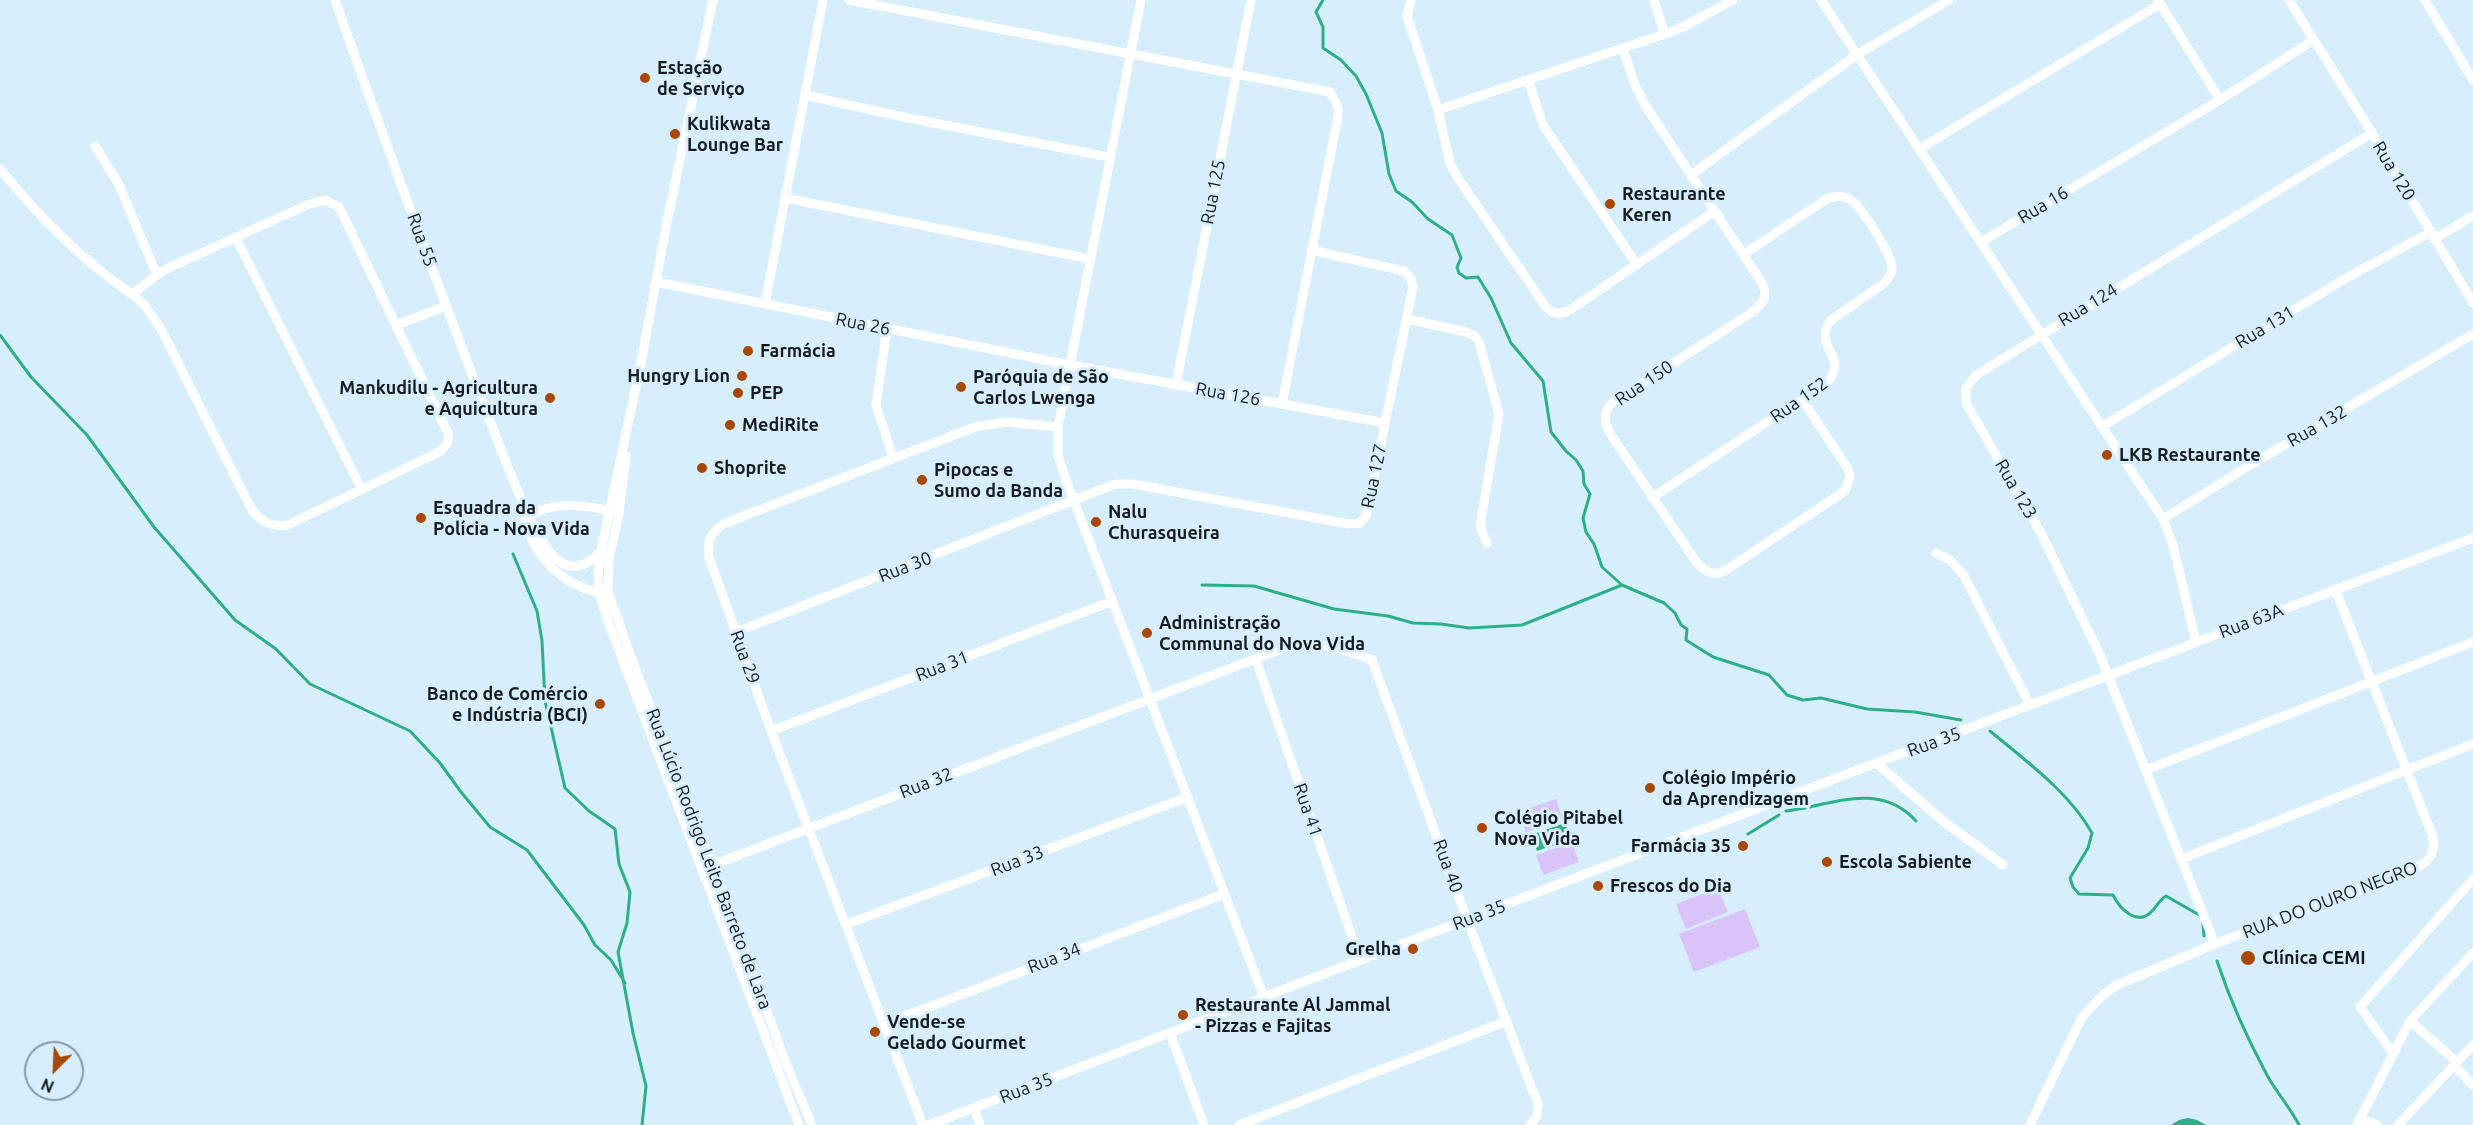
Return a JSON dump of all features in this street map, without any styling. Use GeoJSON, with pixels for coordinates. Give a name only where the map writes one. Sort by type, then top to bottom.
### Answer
{"type":"FeatureCollection","features":[{"type":"Feature","properties":{"kind":"street","name":"Rua 55"},"geometry":{"type":"LineString","coordinates":[[335,0],[446,306],[527,517]]}},
{"type":"Feature","properties":{"kind":"street"},"geometry":{"type":"LineString","coordinates":[[604,592],[598,573],[608,511],[632,409],[713,0]]}},
{"type":"Feature","properties":{"kind":"street"},"geometry":{"type":"LineString","coordinates":[[765,304],[823,0]]}},
{"type":"Feature","properties":{"kind":"street"},"geometry":{"type":"LineString","coordinates":[[849,0],[1236,72],[1330,92],[1335,99],[1338,116],[1282,404]]}},
{"type":"Feature","properties":{"kind":"street"},"geometry":{"type":"LineString","coordinates":[[1141,0],[1058,427],[1058,456],[1264,997]]}},
{"type":"Feature","properties":{"kind":"street","name":"Rua 125"},"geometry":{"type":"LineString","coordinates":[[1176,385],[1251,0]]}},
{"type":"Feature","properties":{"kind":"street"},"geometry":{"type":"LineString","coordinates":[[1410,0],[1407,16],[1438,110],[1455,175],[1548,310],[1558,314],[1570,310],[1715,211]]}},
{"type":"Feature","properties":{"kind":"street"},"geometry":{"type":"LineString","coordinates":[[1654,0],[1665,34]]}},
{"type":"Feature","properties":{"kind":"street"},"geometry":{"type":"LineString","coordinates":[[1438,110],[1665,34],[1733,0]]}},
{"type":"Feature","properties":{"kind":"street"},"geometry":{"type":"LineString","coordinates":[[1821,0],[2041,335]]}},
{"type":"Feature","properties":{"kind":"street"},"geometry":{"type":"LineString","coordinates":[[1692,174],[1858,54],[1949,0]]}},
{"type":"Feature","properties":{"kind":"street"},"geometry":{"type":"LineString","coordinates":[[2289,0],[2312,41]]}},
{"type":"Feature","properties":{"kind":"street"},"geometry":{"type":"LineString","coordinates":[[2425,0],[2473,80]]}},
{"type":"Feature","properties":{"kind":"street"},"geometry":{"type":"LineString","coordinates":[[1919,149],[2159,2],[2220,100]]}},
{"type":"Feature","properties":{"kind":"street","name":"Rua 16"},"geometry":{"type":"LineString","coordinates":[[1981,242],[2220,100],[2312,41]]}},
{"type":"Feature","properties":{"kind":"street","name":"Rua 120"},"geometry":{"type":"LineString","coordinates":[[2312,41],[2372,133],[2473,303]]}},
{"type":"Feature","properties":{"kind":"street","name":"Rua 150"},"geometry":{"type":"LineString","coordinates":[[1623,49],[1635,85],[1645,105],[1744,254],[1765,291],[1764,300],[1759,306],[1613,402],[1606,410],[1607,428],[1697,563],[1706,571],[1722,573],[1842,494],[1848,486],[1850,477],[1848,469],[1802,399]]}},
{"type":"Feature","properties":{"kind":"street"},"geometry":{"type":"LineString","coordinates":[[1528,80],[1543,125],[1637,265]]}},
{"type":"Feature","properties":{"kind":"street"},"geometry":{"type":"LineString","coordinates":[[805,95],[903,117],[1109,157]]}},
{"type":"Feature","properties":{"kind":"street","name":"Rua 124"},"geometry":{"type":"LineString","coordinates":[[2196,642],[2173,545],[2163,519],[2041,335],[2372,133]]}},
{"type":"Feature","properties":{"kind":"street"},"geometry":{"type":"LineString","coordinates":[[95,146],[118,183],[157,275]]}},
{"type":"Feature","properties":{"kind":"street"},"geometry":{"type":"LineString","coordinates":[[0,169],[23,197],[78,253],[145,306],[160,327],[252,510],[261,520],[274,527],[288,525],[440,452],[448,443],[448,433],[339,207],[330,201],[325,200],[308,205],[157,275],[132,294]]}},
{"type":"Feature","properties":{"kind":"street","name":"Rua 152"},"geometry":{"type":"LineString","coordinates":[[1653,497],[1828,382],[1834,375],[1834,357],[1824,341],[1824,334],[1830,321],[1883,284],[1892,272],[1891,260],[1857,205],[1849,198],[1837,196],[1828,198],[1744,254]]}},
{"type":"Feature","properties":{"kind":"street"},"geometry":{"type":"LineString","coordinates":[[785,198],[1090,259]]}},
{"type":"Feature","properties":{"kind":"street","name":"Rua 131"},"geometry":{"type":"LineString","coordinates":[[2103,426],[2338,283],[2473,216]]}},
{"type":"Feature","properties":{"kind":"street"},"geometry":{"type":"LineString","coordinates":[[236,238],[362,490]]}},
{"type":"Feature","properties":{"kind":"street","name":"Rua 127"},"geometry":{"type":"LineString","coordinates":[[1074,501],[1109,486],[1126,483],[1355,525],[1366,516],[1413,287],[1411,278],[1404,271],[1311,250]]}},
{"type":"Feature","properties":{"kind":"street","name":"Rua 26"},"geometry":{"type":"LineString","coordinates":[[656,282],[1070,365]]}},
{"type":"Feature","properties":{"kind":"street"},"geometry":{"type":"LineString","coordinates":[[396,326],[446,306]]}},
{"type":"Feature","properties":{"kind":"street"},"geometry":{"type":"LineString","coordinates":[[1407,319],[1466,332],[1474,335],[1479,342],[1499,414],[1480,526],[1487,543]]}},
{"type":"Feature","properties":{"kind":"street"},"geometry":{"type":"LineString","coordinates":[[887,329],[876,405],[893,458]]}},
{"type":"Feature","properties":{"kind":"street","name":"Rua 132"},"geometry":{"type":"LineString","coordinates":[[2163,519],[2473,334]]}},
{"type":"Feature","properties":{"kind":"street","name":"Rua 123"},"geometry":{"type":"LineString","coordinates":[[2041,335],[1976,375],[1969,383],[1965,398],[2042,535],[2109,675]]}},
{"type":"Feature","properties":{"kind":"street","name":"Rua 126"},"geometry":{"type":"LineString","coordinates":[[1070,365],[1385,423]]}},
{"type":"Feature","properties":{"kind":"street"},"geometry":{"type":"LineString","coordinates":[[604,592],[619,514],[632,409]]}},
{"type":"Feature","properties":{"kind":"street","name":"Rua 29"},"geometry":{"type":"LineString","coordinates":[[923,1125],[771,731],[709,557],[707,544],[712,532],[723,524],[893,458],[994,423],[1013,422],[1058,427]]}},
{"type":"Feature","properties":{"kind":"street","name":"Rua 30"},"geometry":{"type":"LineString","coordinates":[[736,632],[1074,501]]}},
{"type":"Feature","properties":{"kind":"street"},"geometry":{"type":"LineString","coordinates":[[527,517],[542,509],[559,506],[580,506],[619,514]]}},
{"type":"Feature","properties":{"kind":"street"},"geometry":{"type":"LineString","coordinates":[[527,517],[542,541],[562,562],[582,566],[592,561],[601,551]]}},
{"type":"Feature","properties":{"kind":"street"},"geometry":{"type":"LineString","coordinates":[[527,517],[534,545],[548,566],[580,587],[604,592]]}},
{"type":"Feature","properties":{"kind":"street","name":"Rua 63A"},"geometry":{"type":"LineString","coordinates":[[2030,705],[2473,538]]}},
{"type":"Feature","properties":{"kind":"street"},"geometry":{"type":"LineString","coordinates":[[1936,553],[1958,566],[1963,574],[2030,705]]}},
{"type":"Feature","properties":{"kind":"street","name":"RUA DO OURO NEGRO"},"geometry":{"type":"LineString","coordinates":[[2030,1125],[2073,1031],[2094,1004],[2117,985],[2215,944],[2424,864],[2433,852],[2435,844],[2408,769],[2370,681],[2335,590]]}},
{"type":"Feature","properties":{"kind":"street","name":"Rua Lúcio Rodrigo Leito Barreto de Lara"},"geometry":{"type":"LineString","coordinates":[[604,592],[712,865],[787,1066],[812,1125]]}},
{"type":"Feature","properties":{"kind":"street","name":"Rua Lúcio Rodrigo Leito Barreto de Lara"},"geometry":{"type":"LineString","coordinates":[[604,592],[702,869],[799,1125]]}},
{"type":"Feature","properties":{"kind":"street","name":"Rua 31"},"geometry":{"type":"LineString","coordinates":[[771,731],[1113,602]]}},
{"type":"Feature","properties":{"kind":"street"},"geometry":{"type":"LineString","coordinates":[[2146,770],[2473,642]]}},
{"type":"Feature","properties":{"kind":"street","name":"Rua 32"},"geometry":{"type":"LineString","coordinates":[[702,869],[1292,645],[1307,643],[1372,660]]}},
{"type":"Feature","properties":{"kind":"street","name":"Rua 41"},"geometry":{"type":"LineString","coordinates":[[1256,660],[1360,960]]}},
{"type":"Feature","properties":{"kind":"street","name":"Rua 40"},"geometry":{"type":"LineString","coordinates":[[1372,660],[1538,1104],[1538,1116],[1530,1125]]}},
{"type":"Feature","properties":{"kind":"street"},"geometry":{"type":"LineString","coordinates":[[2109,675],[2215,944]]}},
{"type":"Feature","properties":{"kind":"street","name":"Rua 35"},"geometry":{"type":"LineString","coordinates":[[929,1125],[2030,705]]}},
{"type":"Feature","properties":{"kind":"street"},"geometry":{"type":"LineString","coordinates":[[2181,859],[2473,744]]}},
{"type":"Feature","properties":{"kind":"street"},"geometry":{"type":"LineString","coordinates":[[1876,763],[1943,821],[2003,865]]}},
{"type":"Feature","properties":{"kind":"street","name":"Rua 33"},"geometry":{"type":"LineString","coordinates":[[847,924],[1188,797]]}},
{"type":"Feature","properties":{"kind":"street"},"geometry":{"type":"LineString","coordinates":[[2392,1052],[2360,1007],[2473,879]]}},
{"type":"Feature","properties":{"kind":"street","name":"Rua 34"},"geometry":{"type":"LineString","coordinates":[[885,1024],[1224,894]]}},
{"type":"Feature","properties":{"kind":"street"},"geometry":{"type":"LineString","coordinates":[[2378,1125],[2358,1121],[2392,1052],[2410,1021],[2473,953]]}},
{"type":"Feature","properties":{"kind":"street"},"geometry":{"type":"LineString","coordinates":[[1239,1125],[1507,1021]]}},
{"type":"Feature","properties":{"kind":"street"},"geometry":{"type":"LineString","coordinates":[[2410,1021],[2456,1064],[2473,1085]]}},
{"type":"Feature","properties":{"kind":"street"},"geometry":{"type":"LineString","coordinates":[[1170,1033],[1204,1125]]}},
{"type":"Feature","properties":{"kind":"street"},"geometry":{"type":"LineString","coordinates":[[2398,1125],[2473,1045]]}},
{"type":"Feature","properties":{"kind":"street"},"geometry":{"type":"LineString","coordinates":[[974,1108],[980,1125]]}},
{"type":"Feature","properties":{"kind":"shaded area"},"geometry":{"type":"Polygon","coordinates":[[[1556,799],[1562,819],[1526,832],[1519,812],[1556,799]]]}},
{"type":"Feature","properties":{"kind":"shaded area"},"geometry":{"type":"Polygon","coordinates":[[[1565,823],[1571,839],[1537,851],[1531,835],[1565,823]]]}},
{"type":"Feature","properties":{"kind":"shaded area"},"geometry":{"type":"Polygon","coordinates":[[[1572,842],[1579,862],[1543,875],[1536,855],[1572,842]]]}},
{"type":"Feature","properties":{"kind":"shaded area"},"geometry":{"type":"Polygon","coordinates":[[[1718,888],[1728,912],[1686,929],[1676,904],[1718,888]]]}},
{"type":"Feature","properties":{"kind":"shaded area"},"geometry":{"type":"Polygon","coordinates":[[[1745,909],[1760,947],[1694,972],[1679,934],[1745,909]]]}},
{"type":"Feature","properties":{"kind":"shaded area"},"geometry":{"type":"Polygon","coordinates":[[[2188,1118],[2197,1120],[2206,1125],[2171,1125],[2188,1118]]]}},
{"type":"Feature","properties":{"kind":"waterway"},"geometry":{"type":"LineString","coordinates":[[1323,0],[1316,12],[1323,27],[1323,48],[1341,60],[1356,76],[1366,94],[1382,133],[1389,174],[1396,191],[1412,202],[1428,219],[1452,235],[1461,258],[1457,267],[1459,273],[1466,278],[1478,277],[1491,298],[1511,343],[1543,381],[1551,432],[1583,471],[1584,484],[1590,494],[1583,518],[1586,532],[1594,544],[1602,567],[1622,585],[1664,603],[1675,613],[1681,625],[1687,629],[1686,640],[1713,657],[1769,675],[1787,695],[1803,700],[1821,698],[1867,709],[1915,712],[1961,720]]}},
{"type":"Feature","properties":{"kind":"waterway"},"geometry":{"type":"LineString","coordinates":[[0,335],[31,377],[87,435],[154,527],[235,620],[276,649],[310,684],[410,731],[440,763],[490,827],[527,850],[584,925],[595,945],[611,960],[625,983]]}},
{"type":"Feature","properties":{"kind":"waterway"},"geometry":{"type":"LineString","coordinates":[[513,554],[537,611],[542,641],[545,701],[565,788],[589,811],[615,829],[619,864],[630,892],[627,923],[618,952],[633,1033],[646,1086],[642,1125]]}},
{"type":"Feature","properties":{"kind":"waterway"},"geometry":{"type":"LineString","coordinates":[[1202,585],[1254,586],[1334,609],[1388,616],[1413,623],[1469,628],[1522,625],[1622,585]]}},
{"type":"Feature","properties":{"kind":"waterway"},"geometry":{"type":"LineString","coordinates":[[1990,731],[2059,791],[2092,833],[2088,848],[2070,878],[2079,894],[2113,895],[2125,911],[2136,917],[2147,915],[2166,896],[2201,916]]}},
{"type":"Feature","properties":{"kind":"waterway"},"geometry":{"type":"LineString","coordinates":[[1810,807],[1866,798],[1892,804],[1916,821]]}},
{"type":"Feature","properties":{"kind":"waterway"},"geometry":{"type":"LineString","coordinates":[[1786,811],[1805,808]]}},
{"type":"Feature","properties":{"kind":"waterway"},"geometry":{"type":"LineString","coordinates":[[1748,834],[1779,815]]}},
{"type":"Feature","properties":{"kind":"waterway"},"geometry":{"type":"LineString","coordinates":[[2203,922],[2204,936]]}},
{"type":"Feature","properties":{"kind":"waterway"},"geometry":{"type":"LineString","coordinates":[[2217,961],[2233,1004],[2253,1047],[2299,1125]]}},
{"type":"Feature","properties":{"kind":"place","name":"Estação de Serviço"},"geometry":{"type":"Point","coordinates":[645,78]}},
{"type":"Feature","properties":{"kind":"place","name":"Kulikwata Lounge Bar"},"geometry":{"type":"Point","coordinates":[675,134]}},
{"type":"Feature","properties":{"kind":"place","name":"Restaurante Keren"},"geometry":{"type":"Point","coordinates":[1610,204]}},
{"type":"Feature","properties":{"kind":"place","name":"Farmácia"},"geometry":{"type":"Point","coordinates":[748,351]}},
{"type":"Feature","properties":{"kind":"place","name":"Hungry Lion"},"geometry":{"type":"Point","coordinates":[742,376]}},
{"type":"Feature","properties":{"kind":"place","name":"Paróquia de São Carlos Lwenga"},"geometry":{"type":"Point","coordinates":[961,387]}},
{"type":"Feature","properties":{"kind":"place","name":"PEP"},"geometry":{"type":"Point","coordinates":[738,393]}},
{"type":"Feature","properties":{"kind":"place","name":"Mankudilu - Agricultura e Aquicultura"},"geometry":{"type":"Point","coordinates":[550,398]}},
{"type":"Feature","properties":{"kind":"place","name":"MediRite"},"geometry":{"type":"Point","coordinates":[730,425]}},
{"type":"Feature","properties":{"kind":"place","name":"LKB Restaurante"},"geometry":{"type":"Point","coordinates":[2107,455]}},
{"type":"Feature","properties":{"kind":"place","name":"Shoprite"},"geometry":{"type":"Point","coordinates":[702,468]}},
{"type":"Feature","properties":{"kind":"place","name":"Pipocas e Sumo da Banda"},"geometry":{"type":"Point","coordinates":[922,480]}},
{"type":"Feature","properties":{"kind":"place","name":"Esquadra da Polícia - Nova Vida"},"geometry":{"type":"Point","coordinates":[421,518]}},
{"type":"Feature","properties":{"kind":"place","name":"Nalu Churasqueira"},"geometry":{"type":"Point","coordinates":[1096,522]}},
{"type":"Feature","properties":{"kind":"place","name":"Administração Communal do Nova Vida"},"geometry":{"type":"Point","coordinates":[1147,633]}},
{"type":"Feature","properties":{"kind":"place","name":"Banco de Comércio e Indústria (BCI)"},"geometry":{"type":"Point","coordinates":[600,704]}},
{"type":"Feature","properties":{"kind":"place","name":"Colégio Império da Aprendizagem"},"geometry":{"type":"Point","coordinates":[1650,788]}},
{"type":"Feature","properties":{"kind":"place","name":"Colégio Pitabel Nova Vida"},"geometry":{"type":"Point","coordinates":[1482,828]}},
{"type":"Feature","properties":{"kind":"place","name":"Farmácia 35"},"geometry":{"type":"Point","coordinates":[1743,846]}},
{"type":"Feature","properties":{"kind":"place","name":"Escola Sabiente"},"geometry":{"type":"Point","coordinates":[1827,862]}},
{"type":"Feature","properties":{"kind":"place","name":"Frescos do Dia"},"geometry":{"type":"Point","coordinates":[1598,886]}},
{"type":"Feature","properties":{"kind":"place","name":"Grelha"},"geometry":{"type":"Point","coordinates":[1413,949]}},
{"type":"Feature","properties":{"kind":"place","name":"Clínica CEMI"},"geometry":{"type":"Point","coordinates":[2248,958]}},
{"type":"Feature","properties":{"kind":"place","name":"Restaurante Al Jammal - Pizzas e Fajitas"},"geometry":{"type":"Point","coordinates":[1183,1015]}},
{"type":"Feature","properties":{"kind":"place","name":"Vende-se Gelado Gourmet"},"geometry":{"type":"Point","coordinates":[875,1032]}}]}
